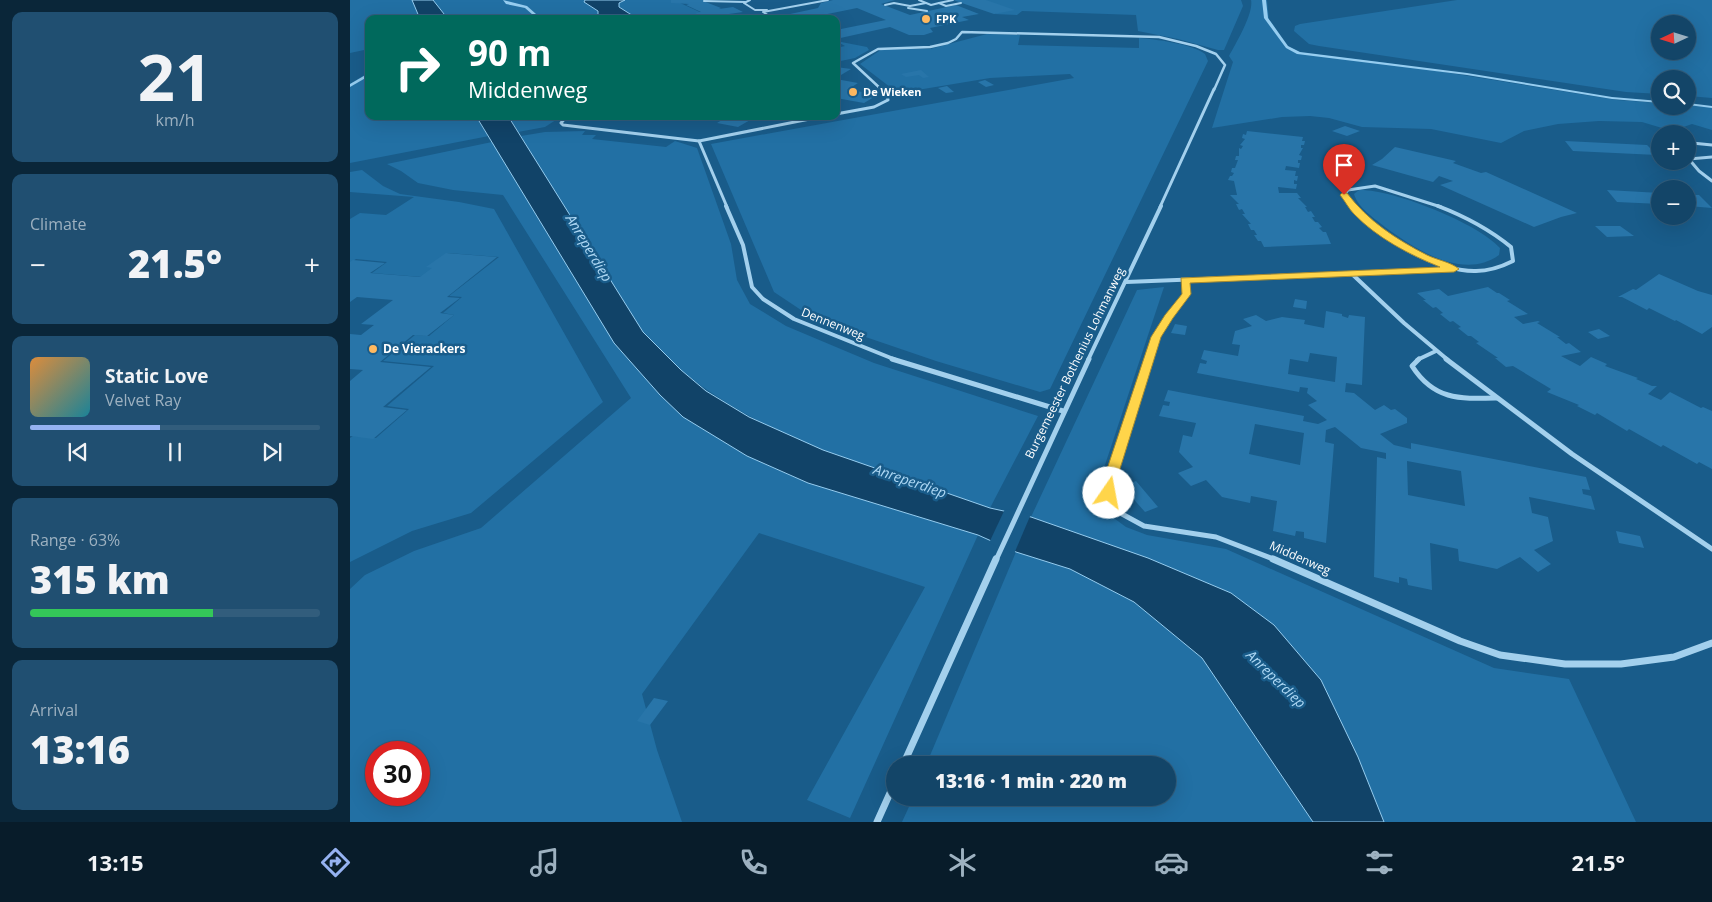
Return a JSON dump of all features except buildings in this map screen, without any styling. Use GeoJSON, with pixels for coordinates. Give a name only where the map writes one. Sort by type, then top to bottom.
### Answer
{"type":"FeatureCollection","features":[{"type":"Feature","properties":{"kind":"street"},"geometry":{"type":"LineString","coordinates":[[704,1],[745,2],[750,0]]}},
{"type":"Feature","properties":{"kind":"street"},"geometry":{"type":"LineString","coordinates":[[745,2],[745,5],[764,14],[763,12],[828,0]]}},
{"type":"Feature","properties":{"kind":"street"},"geometry":{"type":"LineString","coordinates":[[919,0],[931,5],[953,0]]}},
{"type":"Feature","properties":{"kind":"street"},"geometry":{"type":"LineString","coordinates":[[891,2],[901,6],[896,7],[903,9],[926,3]]}},
{"type":"Feature","properties":{"kind":"street"},"geometry":{"type":"LineString","coordinates":[[885,5],[894,3]]}},
{"type":"Feature","properties":{"kind":"street"},"geometry":{"type":"LineString","coordinates":[[939,3],[946,6],[960,3]]}},
{"type":"Feature","properties":{"kind":"street"},"geometry":{"type":"LineString","coordinates":[[809,4],[816,4]]}},
{"type":"Feature","properties":{"kind":"street"},"geometry":{"type":"LineString","coordinates":[[909,7],[928,11]]}},
{"type":"Feature","properties":{"kind":"street"},"geometry":{"type":"LineString","coordinates":[[754,10],[773,10]]}},
{"type":"Feature","properties":{"kind":"street","name":"Burgemeester Bothenius Lohmanweg"},"geometry":{"type":"LineString","coordinates":[[840,113],[874,107],[888,100],[887,94],[853,62],[878,49],[930,47],[948,43],[956,40],[962,32],[1159,37],[1196,46],[1216,54],[1225,65],[1126,282],[1063,411],[907,756]]}},
{"type":"Feature","properties":{"kind":"street"},"geometry":{"type":"LineString","coordinates":[[564,120],[561,123],[563,125],[699,141],[805,120]]}},
{"type":"Feature","properties":{"kind":"street","name":"Dennenweg"},"geometry":{"type":"LineString","coordinates":[[699,141],[743,245],[752,287],[763,299],[794,319],[884,356],[1063,411]]}},
{"type":"Feature","properties":{"kind":"street"},"geometry":{"type":"LineString","coordinates":[[1696,143],[1712,145]]}},
{"type":"Feature","properties":{"kind":"street"},"geometry":{"type":"LineString","coordinates":[[1696,158],[1712,157]]}},
{"type":"Feature","properties":{"kind":"street"},"geometry":{"type":"LineString","coordinates":[[1696,168],[1712,181]]}},
{"type":"Feature","properties":{"kind":"street"},"geometry":{"type":"LineString","coordinates":[[1126,282],[1454,269],[1479,271],[1507,266],[1513,261],[1511,247],[1498,236],[1476,223],[1441,207],[1375,186],[1348,190],[1344,195],[1357,212],[1389,238],[1417,254],[1454,269]]}},
{"type":"Feature","properties":{"kind":"street"},"geometry":{"type":"LineString","coordinates":[[1352,274],[1436,350],[1496,398],[1608,480],[1712,549]]}},
{"type":"Feature","properties":{"kind":"street","name":"Middenweg"},"geometry":{"type":"LineString","coordinates":[[1184,280],[1186,294],[1168,317],[1156,337],[1112,472],[1109,493],[1122,514],[1144,526],[1216,537],[1256,552],[1460,641],[1500,655],[1565,664],[1621,664],[1674,657],[1712,643]]}},
{"type":"Feature","properties":{"kind":"street"},"geometry":{"type":"LineString","coordinates":[[1436,350],[1418,359],[1412,366],[1417,377],[1429,387],[1447,396],[1468,399],[1496,398]]}},
{"type":"Feature","properties":{"kind":"street"},"geometry":{"type":"LineString","coordinates":[[877,822],[886,802]]}},
{"type":"Feature","properties":{"kind":"shaded area"},"geometry":{"type":"Polygon","coordinates":[[[350,0],[412,0],[418,15],[365,15],[365,50],[350,53],[350,0]]]}},
{"type":"Feature","properties":{"kind":"shaded area"},"geometry":{"type":"Polygon","coordinates":[[[433,0],[585,0],[584,2],[598,11],[598,15],[445,15],[433,0]]]}},
{"type":"Feature","properties":{"kind":"shaded area"},"geometry":{"type":"Polygon","coordinates":[[[625,0],[686,0],[678,2],[706,15],[632,15],[619,7],[619,3],[625,0]]]}},
{"type":"Feature","properties":{"kind":"shaded area"},"geometry":{"type":"Polygon","coordinates":[[[972,0],[1241,0],[1243,6],[1224,50],[1218,50],[1138,31],[1136,15],[1022,11],[1017,15],[994,14],[1003,11],[972,0]]]}},
{"type":"Feature","properties":{"kind":"shaded area"},"geometry":{"type":"Polygon","coordinates":[[[1251,0],[1267,0],[1269,20],[1286,46],[1295,52],[1388,63],[1617,100],[1651,102],[1651,115],[1696,115],[1696,105],[1712,107],[1712,130],[1692,124],[1652,125],[1642,122],[1599,121],[1558,124],[1524,131],[1501,143],[1431,129],[1362,127],[1329,118],[1310,116],[1282,117],[1212,128],[1233,62],[1229,56],[1240,36],[1251,6],[1251,0]]]}},
{"type":"Feature","properties":{"kind":"shaded area"},"geometry":{"type":"Polygon","coordinates":[[[1457,0],[1712,0],[1712,98],[1696,97],[1696,70],[1651,70],[1651,93],[1626,92],[1319,46],[1309,44],[1294,31],[1295,26],[1457,0]]]}},
{"type":"Feature","properties":{"kind":"shaded area"},"geometry":{"type":"Polygon","coordinates":[[[987,34],[1020,35],[1018,45],[1139,48],[1139,38],[1192,47],[1205,54],[1208,61],[1050,389],[1040,392],[936,361],[848,331],[804,312],[774,292],[711,144],[1074,78],[1070,74],[990,78],[893,94],[890,87],[860,64],[882,49],[930,49],[987,34]]]}},
{"type":"Feature","properties":{"kind":"shaded area"},"geometry":{"type":"Polygon","coordinates":[[[840,42],[867,47],[869,50],[855,58],[840,61],[840,47],[845,46],[840,42]]]}},
{"type":"Feature","properties":{"kind":"shaded area"},"geometry":{"type":"Polygon","coordinates":[[[365,75],[365,120],[479,120],[489,136],[350,163],[350,84],[365,75]]]}},
{"type":"Feature","properties":{"kind":"shaded area"},"geometry":{"type":"Polygon","coordinates":[[[510,120],[556,120],[545,127],[518,132],[510,120]]]}},
{"type":"Feature","properties":{"kind":"shaded area"},"geometry":{"type":"Polygon","coordinates":[[[585,131],[582,135],[596,135],[592,139],[666,147],[675,141],[697,148],[731,244],[737,280],[750,304],[786,326],[874,363],[1038,416],[990,508],[850,461],[804,442],[759,421],[716,396],[677,367],[632,318],[521,136],[545,132],[585,131]]]}},
{"type":"Feature","properties":{"kind":"shaded area"},"geometry":{"type":"Polygon","coordinates":[[[492,142],[523,190],[683,417],[747,456],[808,483],[978,535],[850,818],[807,800],[925,587],[759,533],[642,694],[657,750],[682,822],[350,822],[350,589],[365,575],[414,551],[481,528],[631,398],[503,195],[453,190],[418,183],[387,164],[492,142]]]}},
{"type":"Feature","properties":{"kind":"shaded area"},"geometry":{"type":"Polygon","coordinates":[[[362,170],[383,186],[400,194],[494,209],[603,402],[471,513],[412,531],[350,562],[350,438],[353,436],[376,438],[409,409],[387,406],[434,366],[383,361],[415,335],[429,336],[454,315],[443,313],[462,297],[449,296],[499,257],[448,253],[430,266],[435,267],[422,277],[372,273],[387,262],[356,259],[350,263],[350,219],[360,213],[386,215],[414,197],[350,192],[350,172],[362,170]]]}},
{"type":"Feature","properties":{"kind":"shaded area"},"geometry":{"type":"Polygon","coordinates":[[[1359,190],[1392,195],[1454,218],[1489,238],[1500,248],[1499,255],[1485,262],[1470,265],[1440,259],[1397,236],[1367,212],[1359,204],[1354,194],[1359,190]]]}},
{"type":"Feature","properties":{"kind":"shaded area"},"geometry":{"type":"Polygon","coordinates":[[[1164,287],[1098,486],[1097,495],[1102,506],[1111,516],[1126,527],[1147,535],[1226,549],[1494,668],[1569,679],[1636,822],[1384,822],[1358,757],[1231,593],[1148,558],[1031,517],[1137,290],[1164,287]]]}},
{"type":"Feature","properties":{"kind":"shaded area"},"geometry":{"type":"Polygon","coordinates":[[[1016,552],[1070,569],[1134,602],[1202,658],[1313,822],[902,822],[909,806],[1176,806],[1176,756],[930,756],[1016,552]]]}},
{"type":"Feature","properties":{"kind":"water"},"geometry":{"type":"Polygon","coordinates":[[[412,0],[433,0],[445,15],[418,15],[412,0]]]}},
{"type":"Feature","properties":{"kind":"water"},"geometry":{"type":"Polygon","coordinates":[[[585,0],[625,0],[619,3],[619,7],[632,15],[598,15],[598,11],[584,2],[585,0]]]}},
{"type":"Feature","properties":{"kind":"water","name":"Anreperdiep"},"geometry":{"type":"Polygon","coordinates":[[[478,120],[510,120],[643,332],[681,370],[706,391],[749,417],[823,450],[990,508],[1031,517],[1148,558],[1231,593],[1274,625],[1321,680],[1358,757],[1384,822],[1313,822],[1202,658],[1134,602],[1070,569],[1016,552],[978,535],[808,483],[747,456],[683,417],[660,395],[614,343],[478,120]]]}},
{"type":"Feature","properties":{"kind":"pier"},"geometry":{"type":"Polygon","coordinates":[[[1005,509],[1031,514],[1014,554],[989,543],[1005,509]]]}},
{"type":"Feature","properties":{"kind":"waterway"},"geometry":{"type":"LineString","coordinates":[[505,0],[507,3],[526,7],[535,15]]}},
{"type":"Feature","properties":{"kind":"waterway"},"geometry":{"type":"LineString","coordinates":[[1264,0],[1266,18],[1287,47],[1299,53],[1467,74],[1612,98],[1651,101]]}},
{"type":"Feature","properties":{"kind":"waterway"},"geometry":{"type":"LineString","coordinates":[[350,86],[365,77]]}},
{"type":"Feature","properties":{"kind":"waterway"},"geometry":{"type":"LineString","coordinates":[[1696,105],[1712,107]]}},
{"type":"Feature","properties":{"kind":"place","name":"FPK"},"geometry":{"type":"Point","coordinates":[926,19]}},
{"type":"Feature","properties":{"kind":"place","name":"De Wieken"},"geometry":{"type":"Point","coordinates":[853,92]}},
{"type":"Feature","properties":{"kind":"place","name":"De Vierackers"},"geometry":{"type":"Point","coordinates":[373,349]}},
{"type":"Feature","properties":{"kind":"route"},"geometry":{"type":"LineString","coordinates":[[1109,493],[1112,472],[1156,337],[1168,317],[1186,294],[1184,280],[1454,269],[1417,254],[1389,238],[1357,212],[1344,195]]}}]}
